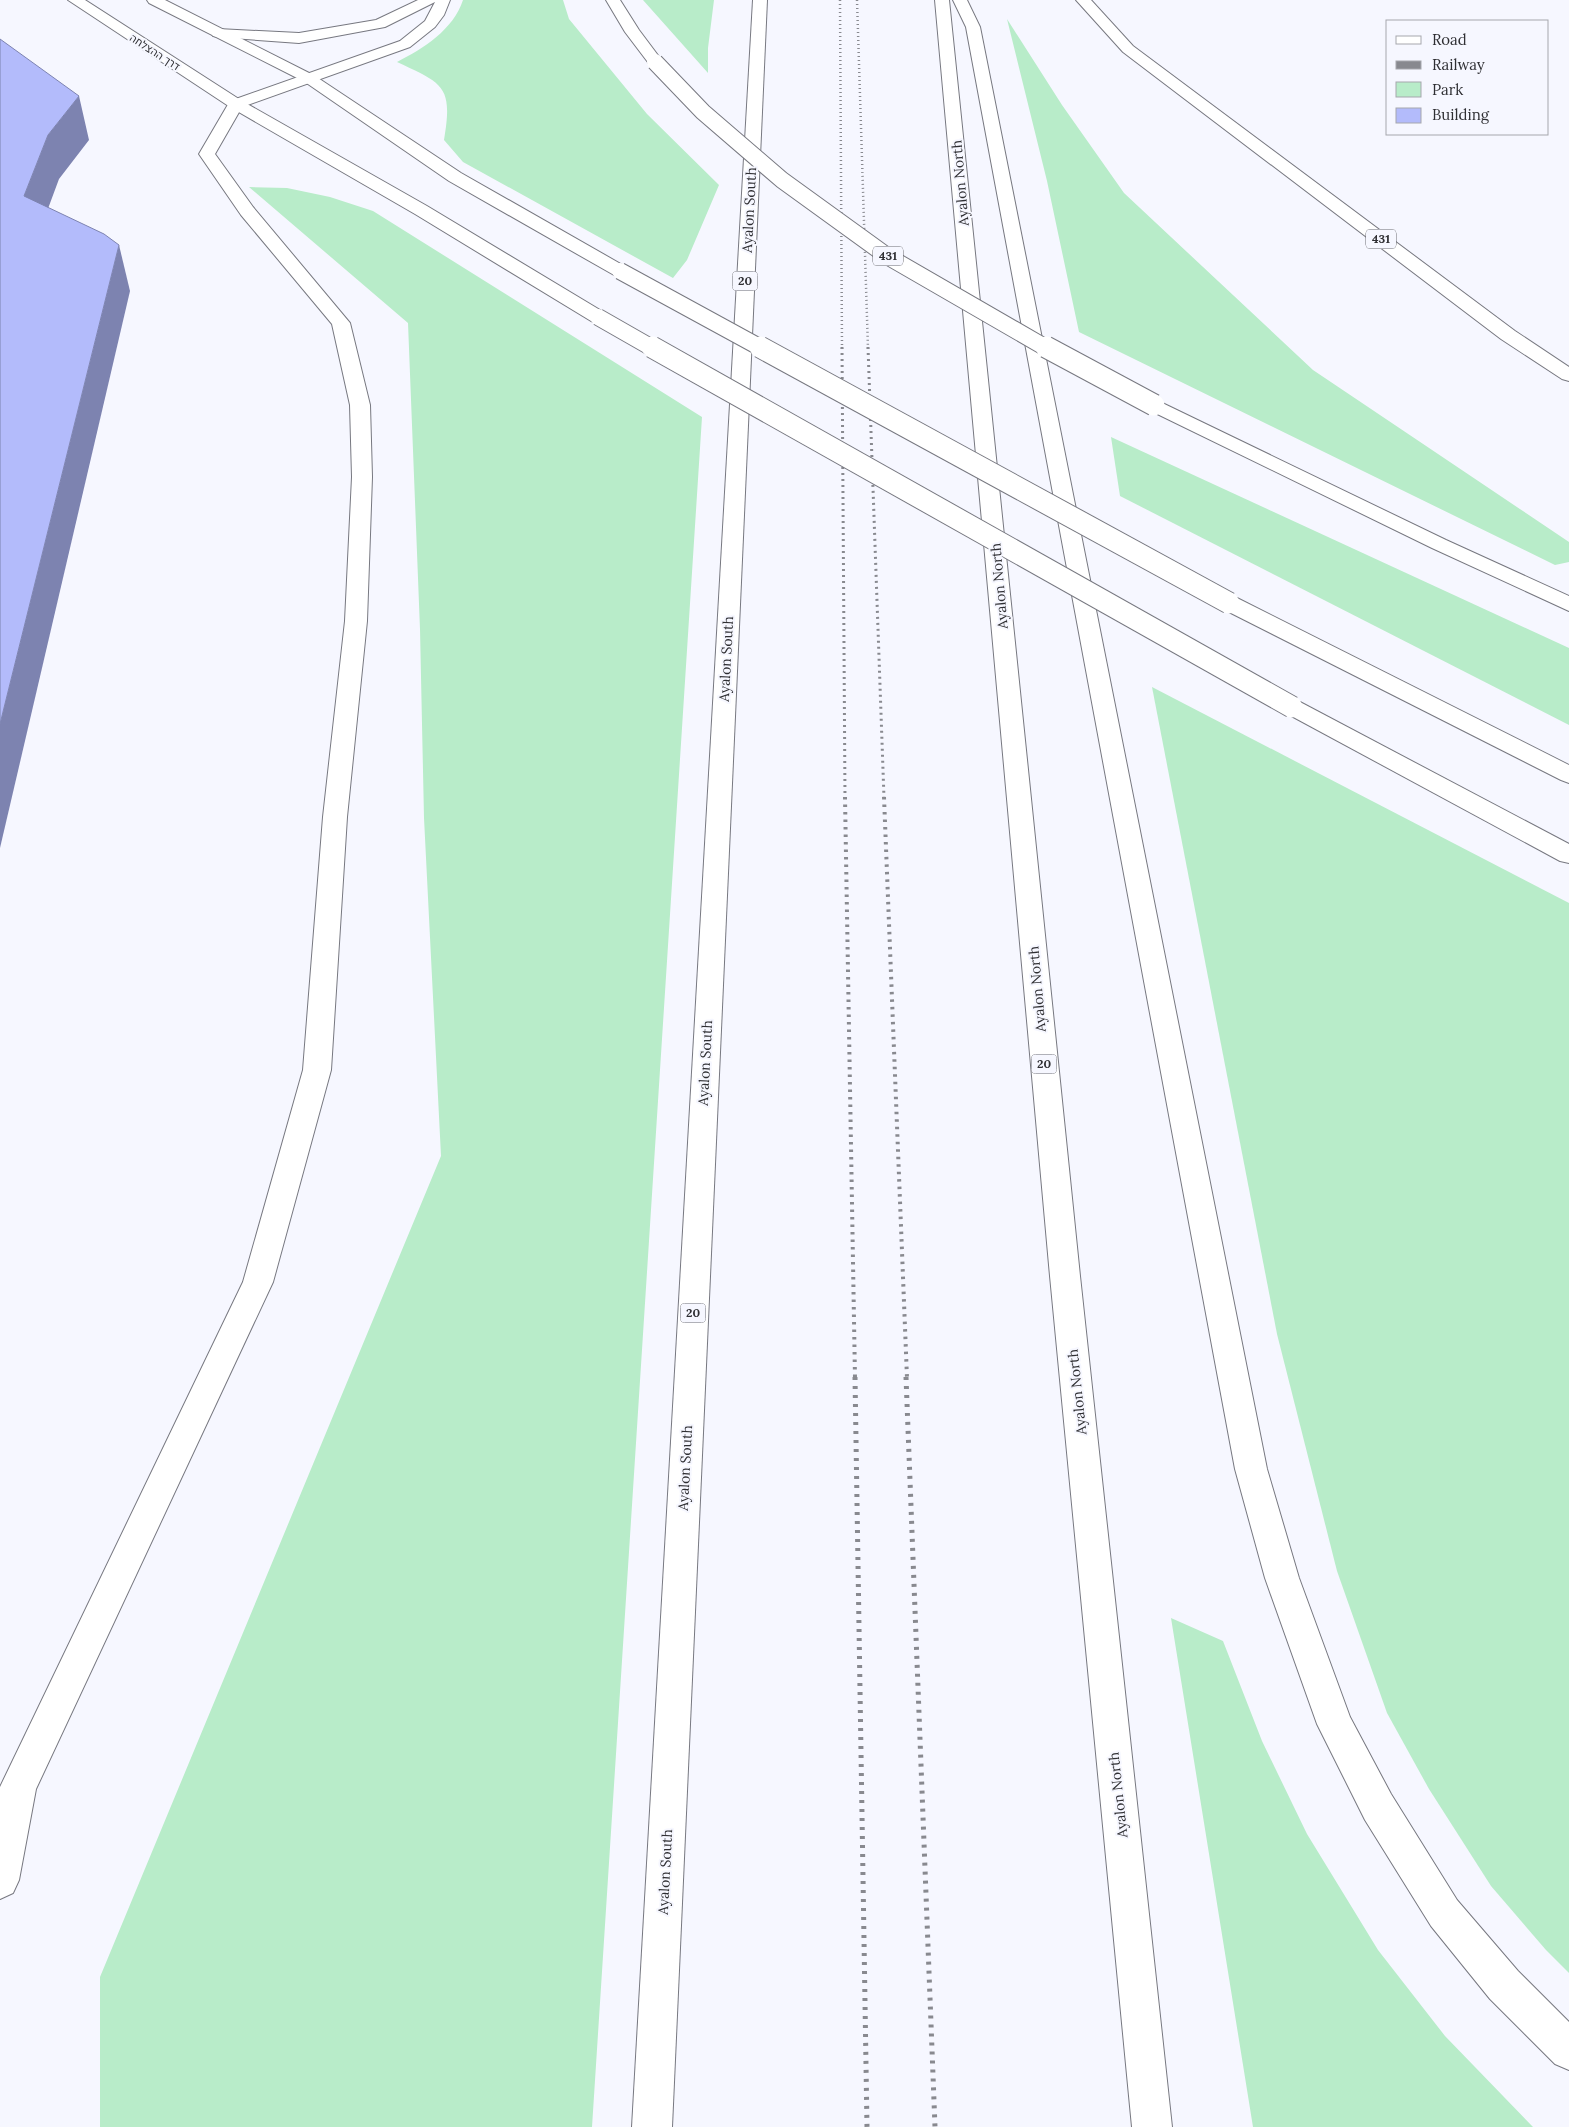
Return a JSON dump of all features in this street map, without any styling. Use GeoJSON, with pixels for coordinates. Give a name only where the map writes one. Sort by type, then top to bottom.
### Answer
{"type":"FeatureCollection","features":[{"type":"Feature","properties":{"kind":"main road","name":"דרך ההצלחה"},"geometry":{"type":"LineString","coordinates":[[74,0],[236,104],[421,210],[598,316],[1292,707],[1569,855]]}},
{"type":"Feature","properties":{"kind":"main road"},"geometry":{"type":"LineString","coordinates":[[154,0],[310,79],[454,177],[620,272],[1229,603],[1569,775]]}},
{"type":"Feature","properties":{"kind":"main road"},"geometry":{"type":"LineString","coordinates":[[218,33],[298,38],[380,24],[429,0]]}},
{"type":"Feature","properties":{"kind":"main road"},"geometry":{"type":"LineString","coordinates":[[0,1880],[18,1787],[258,1282],[317,1070],[335,817],[356,621],[362,477],[360,405],[341,323],[247,211],[206,154],[236,104],[405,44],[430,24],[437,15],[443,0]]}},
{"type":"Feature","properties":{"kind":"main road","name":"431"},"geometry":{"type":"LineString","coordinates":[[613,0],[632,32],[654,62],[703,112],[782,180],[887,256],[1015,331],[1154,405],[1430,540],[1569,604]]}},
{"type":"Feature","properties":{"kind":"main road","name":"Ayalon South"},"geometry":{"type":"LineString","coordinates":[[652,2127],[760,0]]}},
{"type":"Feature","properties":{"kind":"main road","name":"Ayalon North"},"geometry":{"type":"LineString","coordinates":[[942,0],[1064,1266],[1152,2127]]}},
{"type":"Feature","properties":{"kind":"main road"},"geometry":{"type":"LineString","coordinates":[[960,0],[973,27],[1251,1470],[1282,1578],[1335,1724],[1378,1807],[1444,1913],[1504,1985],[1569,2050]]}},
{"type":"Feature","properties":{"kind":"main road","name":"431"},"geometry":{"type":"LineString","coordinates":[[1083,0],[1128,49],[1508,335],[1569,375]]}},
{"type":"Feature","properties":{"kind":"green space"},"geometry":{"type":"Polygon","coordinates":[[[463,0],[563,0],[569,19],[647,114],[719,185],[687,260],[673,278],[463,162],[444,140],[447,108],[442,89],[425,76],[397,62],[417,51],[445,29],[458,11],[463,0]]]}},
{"type":"Feature","properties":{"kind":"green space"},"geometry":{"type":"Polygon","coordinates":[[[643,0],[714,0],[708,48],[708,73],[643,0]]]}},
{"type":"Feature","properties":{"kind":"green space"},"geometry":{"type":"Polygon","coordinates":[[[1007,19],[1062,105],[1124,193],[1313,370],[1569,542],[1569,562],[1555,565],[1079,332],[1047,181],[1007,19]]]}},
{"type":"Feature","properties":{"kind":"green space"},"geometry":{"type":"Polygon","coordinates":[[[249,187],[287,188],[330,197],[373,211],[702,417],[592,2127],[100,2127],[100,1977],[441,1156],[424,818],[420,629],[408,323],[249,187]]]}},
{"type":"Feature","properties":{"kind":"green space"},"geometry":{"type":"Polygon","coordinates":[[[1111,437],[1569,648],[1569,725],[1120,496],[1111,437]]]}},
{"type":"Feature","properties":{"kind":"green space"},"geometry":{"type":"Polygon","coordinates":[[[1152,687],[1569,903],[1569,1973],[1546,1950],[1491,1886],[1429,1789],[1387,1713],[1337,1571],[1277,1334],[1152,687]]]}},
{"type":"Feature","properties":{"kind":"green space"},"geometry":{"type":"Polygon","coordinates":[[[1171,1618],[1223,1641],[1262,1741],[1307,1834],[1378,1950],[1445,2036],[1533,2127],[1253,2127],[1171,1618]]]}},
{"type":"Feature","properties":{"kind":"building"},"geometry":{"type":"Polygon","coordinates":[[[0,39],[79,96],[48,135],[24,196],[104,234],[119,245],[0,724],[0,39]]]}},
{"type":"Feature","properties":{"kind":"railway"},"geometry":{"type":"LineString","coordinates":[[840,0],[842,349]]}},
{"type":"Feature","properties":{"kind":"railway"},"geometry":{"type":"LineString","coordinates":[[857,0],[868,349]]}},
{"type":"Feature","properties":{"kind":"railway"},"geometry":{"type":"LineString","coordinates":[[842,347],[845,798]]}},
{"type":"Feature","properties":{"kind":"railway"},"geometry":{"type":"LineString","coordinates":[[868,347],[884,798]]}},
{"type":"Feature","properties":{"kind":"railway"},"geometry":{"type":"LineString","coordinates":[[845,797],[855,1378]]}},
{"type":"Feature","properties":{"kind":"railway"},"geometry":{"type":"LineString","coordinates":[[884,797],[907,1378]]}},
{"type":"Feature","properties":{"kind":"railway"},"geometry":{"type":"LineString","coordinates":[[855,1377],[867,2127]]}},
{"type":"Feature","properties":{"kind":"railway"},"geometry":{"type":"LineString","coordinates":[[906,1377],[935,2127]]}}]}
